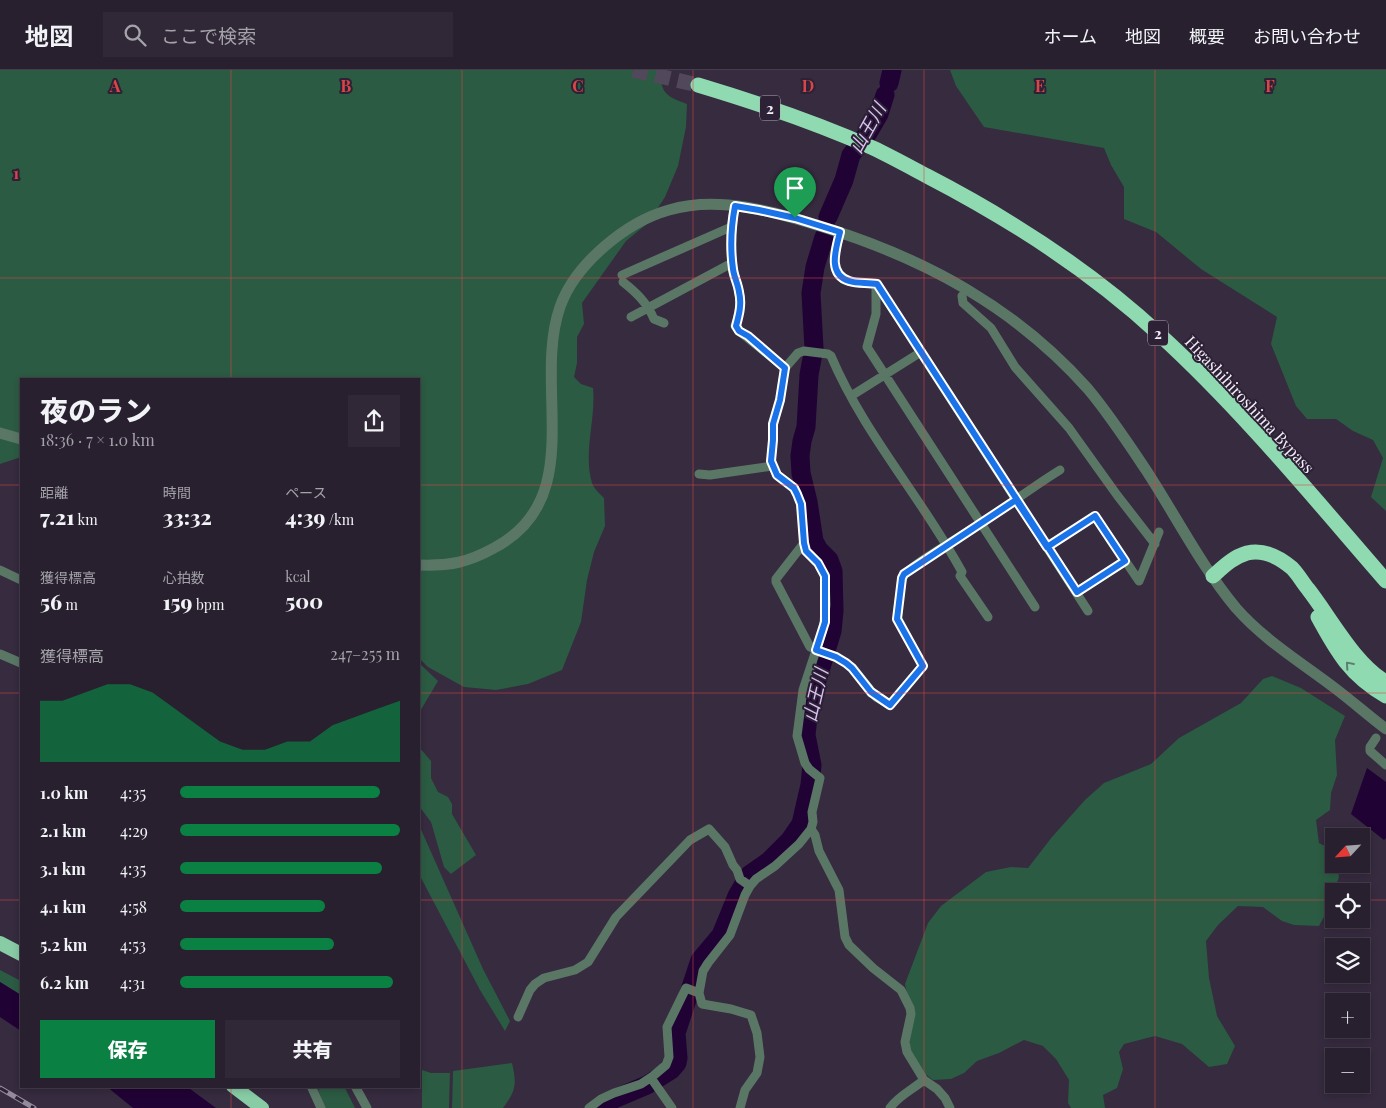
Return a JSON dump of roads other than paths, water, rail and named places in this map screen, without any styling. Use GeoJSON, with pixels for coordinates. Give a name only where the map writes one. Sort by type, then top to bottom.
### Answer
{"type":"FeatureCollection","features":[{"type":"Feature","properties":{"kind":"highway","name":"Higashihiroshima Bypass"},"geometry":{"type":"LineString","coordinates":[[698,85],[754,102],[876,149],[961,194],[1066,260],[1159,334],[1246,422],[1386,581]]}},
{"type":"Feature","properties":{"kind":"highway"},"geometry":{"type":"LineString","coordinates":[[1209,571],[1237,557],[1255,552],[1267,553],[1292,569],[1354,653],[1367,668],[1386,682]]}},
{"type":"Feature","properties":{"kind":"highway"},"geometry":{"type":"LineString","coordinates":[[1292,569],[1341,656],[1367,685],[1386,696]]}},
{"type":"Feature","properties":{"kind":"highway"},"geometry":{"type":"LineString","coordinates":[[0,943],[20,953]]}},
{"type":"Feature","properties":{"kind":"highway"},"geometry":{"type":"LineString","coordinates":[[238,1088],[262,1108]]}},
{"type":"Feature","properties":{"kind":"street"},"geometry":{"type":"LineString","coordinates":[[420,564],[442,566],[468,561],[507,542],[536,511],[547,485],[553,446],[552,356],[554,331],[561,305],[574,282],[588,263],[612,239],[623,231],[669,210],[696,205],[735,206],[759,210],[795,218],[840,232],[941,274],[981,297],[1030,333],[1090,391],[1141,462],[1209,571],[1238,610],[1268,638],[1386,729]]}},
{"type":"Feature","properties":{"kind":"street"},"geometry":{"type":"LineString","coordinates":[[735,206],[731,227],[732,263],[740,303],[736,326],[739,331],[748,336],[785,368]]}},
{"type":"Feature","properties":{"kind":"street"},"geometry":{"type":"LineString","coordinates":[[664,323],[654,320],[649,308],[622,279],[731,227]]}},
{"type":"Feature","properties":{"kind":"street"},"geometry":{"type":"LineString","coordinates":[[840,232],[834,263],[839,275],[848,281],[876,284],[1088,611]]}},
{"type":"Feature","properties":{"kind":"street"},"geometry":{"type":"LineString","coordinates":[[631,317],[732,263]]}},
{"type":"Feature","properties":{"kind":"street"},"geometry":{"type":"LineString","coordinates":[[876,284],[876,314],[867,347],[1035,607]]}},
{"type":"Feature","properties":{"kind":"street"},"geometry":{"type":"LineString","coordinates":[[962,296],[963,303],[991,328],[1015,367],[1069,428],[1155,544]]}},
{"type":"Feature","properties":{"kind":"street"},"geometry":{"type":"LineString","coordinates":[[740,1108],[745,1090],[757,1073],[760,1057],[757,1033],[751,1015],[702,1004],[699,993],[703,971],[730,935],[750,885],[756,878],[781,861],[799,844],[811,829],[813,822],[812,812],[820,778],[805,763],[797,736],[803,690],[825,622],[825,576],[806,551],[801,504],[797,494],[794,488],[777,475],[771,461],[773,424],[780,400],[785,368],[798,353],[804,351],[831,356],[851,396],[878,441],[947,545],[962,572],[960,576],[988,617]]}},
{"type":"Feature","properties":{"kind":"street"},"geometry":{"type":"LineString","coordinates":[[851,396],[921,352]]}},
{"type":"Feature","properties":{"kind":"street"},"geometry":{"type":"LineString","coordinates":[[0,433],[20,440]]}},
{"type":"Feature","properties":{"kind":"street"},"geometry":{"type":"LineString","coordinates":[[699,474],[710,476],[773,466]]}},
{"type":"Feature","properties":{"kind":"street"},"geometry":{"type":"LineString","coordinates":[[804,543],[776,579],[806,640],[810,647],[846,663],[871,692],[890,705],[923,666],[897,619],[904,574],[1060,470]]}},
{"type":"Feature","properties":{"kind":"street"},"geometry":{"type":"LineString","coordinates":[[1047,547],[1095,516],[1139,581],[1160,532]]}},
{"type":"Feature","properties":{"kind":"street"},"geometry":{"type":"LineString","coordinates":[[1077,592],[1125,561]]}},
{"type":"Feature","properties":{"kind":"street"},"geometry":{"type":"LineString","coordinates":[[0,570],[20,580]]}},
{"type":"Feature","properties":{"kind":"street"},"geometry":{"type":"LineString","coordinates":[[0,654],[20,662]]}},
{"type":"Feature","properties":{"kind":"street"},"geometry":{"type":"LineString","coordinates":[[1376,738],[1370,747],[1370,751],[1386,765]]}},
{"type":"Feature","properties":{"kind":"street"},"geometry":{"type":"LineString","coordinates":[[518,1017],[530,990],[535,984],[544,978],[576,970],[588,962],[616,917],[690,840],[709,829],[725,847],[740,879],[750,885]]}},
{"type":"Feature","properties":{"kind":"street"},"geometry":{"type":"LineString","coordinates":[[811,829],[815,835],[819,851],[839,890],[845,937],[849,945],[873,968],[901,990],[911,1014],[905,1042],[907,1052],[924,1080],[937,1089],[945,1098],[950,1108]]}},
{"type":"Feature","properties":{"kind":"street"},"geometry":{"type":"LineString","coordinates":[[589,1108],[601,1099],[653,1081],[670,1057],[667,1027],[687,988],[699,993]]}},
{"type":"Feature","properties":{"kind":"street"},"geometry":{"type":"LineString","coordinates":[[890,1108],[893,1102],[913,1090],[924,1080]]}},
{"type":"Feature","properties":{"kind":"street"},"geometry":{"type":"LineString","coordinates":[[653,1081],[672,1108]]}},
{"type":"Feature","properties":{"kind":"street"},"geometry":{"type":"LineString","coordinates":[[312,1088],[321,1108]]}},
{"type":"Feature","properties":{"kind":"street"},"geometry":{"type":"LineString","coordinates":[[356,1088],[366,1108]]}},
{"type":"Feature","properties":{"kind":"waterway","name":"山王川"},"geometry":{"type":"LineString","coordinates":[[889,83],[892,70]]}},
{"type":"Feature","properties":{"kind":"waterway","name":"山王川"},"geometry":{"type":"LineString","coordinates":[[828,217],[844,180],[851,155],[868,133],[879,114],[885,95]]}},
{"type":"Feature","properties":{"kind":"waterway","name":"山王川"},"geometry":{"type":"LineString","coordinates":[[599,1108],[614,1099],[647,1085],[671,1070],[677,1063],[676,1033],[700,960],[721,935],[737,896],[749,875],[769,861],[790,840],[801,824],[810,785],[812,765],[806,735],[809,707],[832,631],[834,611],[833,571],[829,560],[819,550],[814,541],[801,473],[800,456],[806,427],[809,375],[814,348],[811,293],[815,267],[824,237]]}},
{"type":"Feature","properties":{"kind":"tunnel"},"geometry":{"type":"LineString","coordinates":[[633,70],[698,85]]}},
{"type":"Feature","properties":{"kind":"railway"},"geometry":{"type":"LineString","coordinates":[[0,1088],[34,1108]]}}]}
